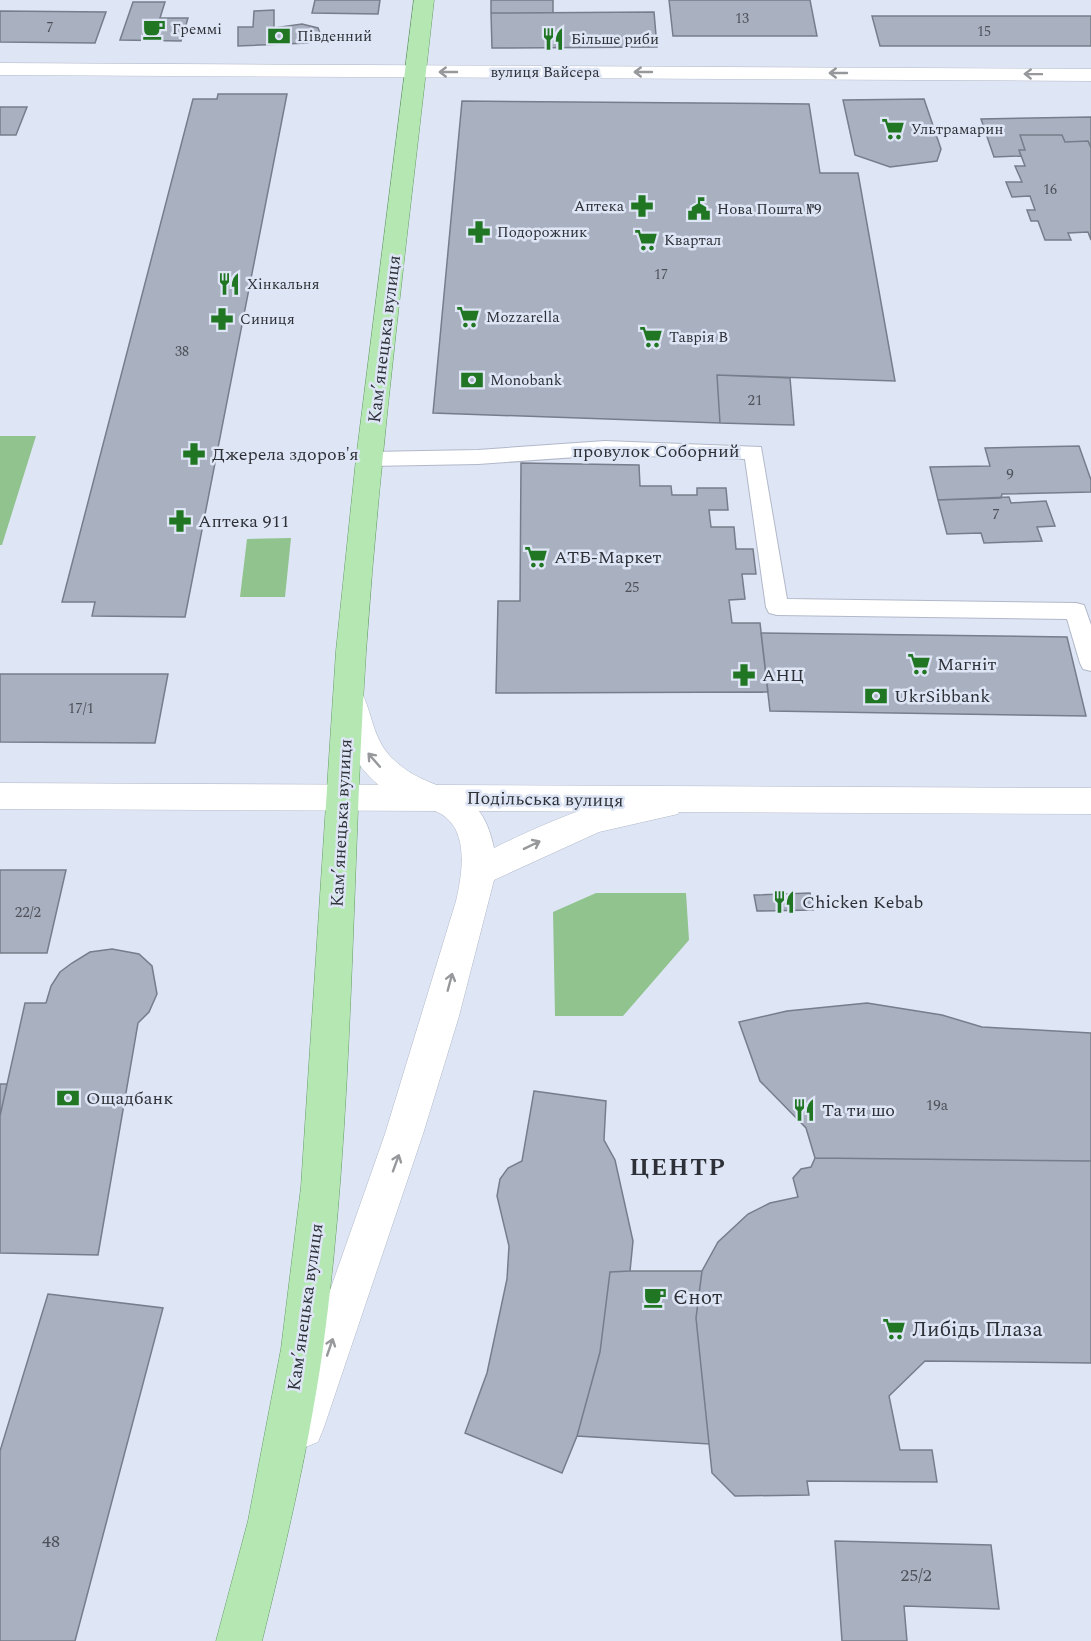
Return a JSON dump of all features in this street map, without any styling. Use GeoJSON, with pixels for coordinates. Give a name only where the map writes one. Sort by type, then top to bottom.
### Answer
{"type":"FeatureCollection","features":[{"type":"Feature","properties":{"kind":"main road","name":"Камʼянецька вулиця"},"geometry":{"type":"LineString","coordinates":[[239,1641],[270,1521],[302,1349],[320,1187],[348,693],[370,459],[424,0]]}},
{"type":"Feature","properties":{"kind":"street","name":"вулиця Вайсера"},"geometry":{"type":"LineString","coordinates":[[0,69],[1091,75]]}},
{"type":"Feature","properties":{"kind":"street"},"geometry":{"type":"LineString","coordinates":[[270,1521],[400,1151],[435,1038],[480,871],[473,831],[459,808],[442,797],[402,784],[374,762],[360,740],[348,693]]}},
{"type":"Feature","properties":{"kind":"street","name":"Подільська вулиця"},"geometry":{"type":"LineString","coordinates":[[0,796],[1091,801]]}},
{"type":"Feature","properties":{"kind":"street"},"geometry":{"type":"LineString","coordinates":[[480,871],[554,835],[599,817],[650,806],[704,801]]}},
{"type":"Feature","properties":{"kind":"lane","name":"провулок Соборний"},"geometry":{"type":"LineString","coordinates":[[370,459],[478,457],[605,448],[754,452],[777,607],[1076,611],[1091,663]]}},
{"type":"Feature","properties":{"kind":"green space"},"geometry":{"type":"Polygon","coordinates":[[[0,436],[36,436],[2,545],[0,545],[0,436]]]}},
{"type":"Feature","properties":{"kind":"green space"},"geometry":{"type":"Polygon","coordinates":[[[291,538],[285,597],[240,597],[247,539],[291,538]]]}},
{"type":"Feature","properties":{"kind":"green space"},"geometry":{"type":"Polygon","coordinates":[[[596,893],[686,893],[689,940],[623,1016],[555,1016],[553,912],[596,893]]]}},
{"type":"Feature","properties":{"kind":"building"},"geometry":{"type":"Polygon","coordinates":[[[315,0],[380,0],[378,14],[312,13],[315,0]]]}},
{"type":"Feature","properties":{"kind":"building"},"geometry":{"type":"Polygon","coordinates":[[[491,0],[553,0],[553,13],[491,13],[491,0]]]}},
{"type":"Feature","properties":{"kind":"building"},"geometry":{"type":"Polygon","coordinates":[[[669,0],[810,0],[817,36],[673,36],[669,0]]]}},
{"type":"Feature","properties":{"kind":"building"},"geometry":{"type":"Polygon","coordinates":[[[133,2],[165,2],[160,18],[188,18],[181,41],[120,40],[133,2]]]}},
{"type":"Feature","properties":{"kind":"building"},"geometry":{"type":"Polygon","coordinates":[[[274,10],[274,28],[302,24],[318,28],[320,33],[317,38],[308,40],[308,43],[238,46],[238,27],[253,27],[254,11],[274,10]]]}},
{"type":"Feature","properties":{"kind":"building"},"geometry":{"type":"Polygon","coordinates":[[[0,11],[106,12],[95,43],[0,42],[0,11]]]}},
{"type":"Feature","properties":{"kind":"building"},"geometry":{"type":"Polygon","coordinates":[[[654,12],[657,47],[492,48],[491,13],[654,12]]]}},
{"type":"Feature","properties":{"kind":"building"},"geometry":{"type":"Polygon","coordinates":[[[872,16],[1091,16],[1091,46],[880,46],[872,16]]]}},
{"type":"Feature","properties":{"kind":"building"},"geometry":{"type":"Polygon","coordinates":[[[218,94],[287,94],[185,617],[92,616],[95,602],[62,602],[193,99],[217,99],[218,94]]]}},
{"type":"Feature","properties":{"kind":"building"},"geometry":{"type":"Polygon","coordinates":[[[924,99],[941,149],[937,161],[890,167],[855,155],[843,100],[924,99]]]}},
{"type":"Feature","properties":{"kind":"building"},"geometry":{"type":"Polygon","coordinates":[[[462,101],[809,104],[820,173],[858,173],[895,381],[717,375],[720,423],[433,413],[462,101]]]}},
{"type":"Feature","properties":{"kind":"building"},"geometry":{"type":"Polygon","coordinates":[[[0,107],[27,107],[16,135],[0,135],[0,107]]]}},
{"type":"Feature","properties":{"kind":"building"},"geometry":{"type":"Polygon","coordinates":[[[1091,117],[1091,148],[1088,141],[1065,142],[1062,135],[1020,135],[1025,150],[1019,150],[1021,156],[994,157],[981,119],[1091,117]]]}},
{"type":"Feature","properties":{"kind":"building"},"geometry":{"type":"Polygon","coordinates":[[[1020,135],[1062,135],[1065,142],[1088,141],[1091,148],[1091,240],[1088,232],[1068,233],[1071,240],[1045,240],[1038,221],[1031,221],[1027,210],[1035,210],[1030,196],[1012,197],[1006,182],[1022,182],[1015,166],[1025,166],[1019,150],[1025,150],[1020,135]]]}},
{"type":"Feature","properties":{"kind":"building"},"geometry":{"type":"Polygon","coordinates":[[[717,375],[790,378],[794,425],[720,423],[717,375]]]}},
{"type":"Feature","properties":{"kind":"building"},"geometry":{"type":"Polygon","coordinates":[[[1079,446],[1091,480],[1091,492],[1002,494],[1001,498],[938,500],[930,467],[990,466],[985,448],[1079,446]]]}},
{"type":"Feature","properties":{"kind":"building"},"geometry":{"type":"Polygon","coordinates":[[[521,463],[639,465],[640,486],[671,486],[672,495],[697,495],[697,488],[726,488],[728,510],[709,510],[711,527],[734,527],[736,549],[753,549],[756,574],[742,574],[745,599],[729,600],[732,623],[760,623],[768,692],[496,693],[498,601],[520,601],[521,463]]]}},
{"type":"Feature","properties":{"kind":"building"},"geometry":{"type":"Polygon","coordinates":[[[1009,497],[1011,503],[1046,501],[1055,526],[1037,527],[1042,541],[984,543],[981,533],[947,534],[938,500],[1009,497]]]}},
{"type":"Feature","properties":{"kind":"building","name":"Магніт"},"geometry":{"type":"Polygon","coordinates":[[[761,633],[1067,637],[1086,716],[770,711],[761,633]]]}},
{"type":"Feature","properties":{"kind":"building"},"geometry":{"type":"Polygon","coordinates":[[[0,674],[168,674],[155,743],[0,742],[0,674]]]}},
{"type":"Feature","properties":{"kind":"building"},"geometry":{"type":"Polygon","coordinates":[[[0,870],[66,870],[47,953],[0,953],[0,870]]]}},
{"type":"Feature","properties":{"kind":"building","name":"Chicken Kebab"},"geometry":{"type":"Polygon","coordinates":[[[810,893],[813,910],[757,911],[754,895],[810,893]]]}},
{"type":"Feature","properties":{"kind":"building"},"geometry":{"type":"Polygon","coordinates":[[[112,949],[139,954],[152,966],[157,994],[149,1012],[138,1023],[98,1255],[0,1253],[0,1116],[25,1003],[46,1003],[51,986],[60,972],[90,952],[112,949]]]}},
{"type":"Feature","properties":{"kind":"building"},"geometry":{"type":"Polygon","coordinates":[[[867,1003],[942,1015],[982,1027],[1091,1033],[1091,1161],[815,1158],[806,1128],[760,1081],[739,1022],[787,1011],[867,1003]]]}},
{"type":"Feature","properties":{"kind":"building"},"geometry":{"type":"Polygon","coordinates":[[[0,1084],[7,1084],[0,1116],[0,1084]]]}},
{"type":"Feature","properties":{"kind":"building"},"geometry":{"type":"Polygon","coordinates":[[[534,1091],[606,1101],[604,1140],[615,1160],[633,1241],[630,1271],[610,1272],[600,1352],[577,1436],[562,1473],[465,1433],[487,1373],[507,1279],[509,1246],[497,1196],[500,1179],[508,1168],[522,1161],[534,1091]]]}},
{"type":"Feature","properties":{"kind":"building","name":"Либідь Плаза"},"geometry":{"type":"Polygon","coordinates":[[[815,1158],[1091,1161],[1091,1363],[925,1361],[889,1396],[900,1450],[932,1450],[937,1482],[807,1481],[809,1495],[735,1496],[712,1473],[696,1318],[702,1271],[718,1242],[748,1214],[770,1203],[798,1197],[793,1178],[801,1169],[811,1167],[815,1158]]]}},
{"type":"Feature","properties":{"kind":"building"},"geometry":{"type":"Polygon","coordinates":[[[702,1271],[696,1318],[709,1444],[577,1436],[600,1352],[610,1272],[702,1271]]]}},
{"type":"Feature","properties":{"kind":"building"},"geometry":{"type":"Polygon","coordinates":[[[48,1294],[163,1308],[75,1641],[0,1641],[0,1451],[48,1294]]]}},
{"type":"Feature","properties":{"kind":"building"},"geometry":{"type":"Polygon","coordinates":[[[835,1541],[991,1545],[999,1609],[904,1606],[907,1641],[842,1641],[835,1541]]]}},
{"type":"Feature","properties":{"kind":"place","name":"Греммі"},"geometry":{"type":"Point","coordinates":[154,29]}},
{"type":"Feature","properties":{"kind":"place","name":"Південний"},"geometry":{"type":"Point","coordinates":[279,36]}},
{"type":"Feature","properties":{"kind":"place","name":"Більше риби"},"geometry":{"type":"Point","coordinates":[553,39]}},
{"type":"Feature","properties":{"kind":"place","name":"Ультрамарин"},"geometry":{"type":"Point","coordinates":[893,129]}},
{"type":"Feature","properties":{"kind":"place","name":"Аптека"},"geometry":{"type":"Point","coordinates":[642,206]}},
{"type":"Feature","properties":{"kind":"place","name":"Нова Пошта №9"},"geometry":{"type":"Point","coordinates":[699,209]}},
{"type":"Feature","properties":{"kind":"place","name":"Подорожник"},"geometry":{"type":"Point","coordinates":[479,232]}},
{"type":"Feature","properties":{"kind":"place","name":"Квартал"},"geometry":{"type":"Point","coordinates":[646,240]}},
{"type":"Feature","properties":{"kind":"place","name":"Хінкальня"},"geometry":{"type":"Point","coordinates":[229,284]}},
{"type":"Feature","properties":{"kind":"place","name":"Mozzarella"},"geometry":{"type":"Point","coordinates":[468,317]}},
{"type":"Feature","properties":{"kind":"place","name":"Синиця"},"geometry":{"type":"Point","coordinates":[222,319]}},
{"type":"Feature","properties":{"kind":"place","name":"Таврія В"},"geometry":{"type":"Point","coordinates":[651,337]}},
{"type":"Feature","properties":{"kind":"place","name":"Monobank"},"geometry":{"type":"Point","coordinates":[472,380]}},
{"type":"Feature","properties":{"kind":"place","name":"Джерела здоров'я"},"geometry":{"type":"Point","coordinates":[194,454]}},
{"type":"Feature","properties":{"kind":"place","name":"Аптека 911"},"geometry":{"type":"Point","coordinates":[180,521]}},
{"type":"Feature","properties":{"kind":"place","name":"АТБ-Маркет"},"geometry":{"type":"Point","coordinates":[536,557]}},
{"type":"Feature","properties":{"kind":"place","name":"Магніт"},"geometry":{"type":"Point","coordinates":[919,664]}},
{"type":"Feature","properties":{"kind":"place","name":"АНЦ"},"geometry":{"type":"Point","coordinates":[744,675]}},
{"type":"Feature","properties":{"kind":"place","name":"UkrSibbank"},"geometry":{"type":"Point","coordinates":[876,696]}},
{"type":"Feature","properties":{"kind":"place","name":"Chicken Kebab"},"geometry":{"type":"Point","coordinates":[784,902]}},
{"type":"Feature","properties":{"kind":"place","name":"Ощадбанк"},"geometry":{"type":"Point","coordinates":[68,1098]}},
{"type":"Feature","properties":{"kind":"place","name":"Та ти шо"},"geometry":{"type":"Point","coordinates":[804,1110]}},
{"type":"Feature","properties":{"kind":"place","name":"Єнот"},"geometry":{"type":"Point","coordinates":[655,1297]}},
{"type":"Feature","properties":{"kind":"place","name":"Либідь Плаза"},"geometry":{"type":"Point","coordinates":[894,1329]}},
{"type":"Feature","properties":{"kind":"district","name":"ЦЕНТР"},"geometry":{"type":"Point","coordinates":[678,1167]}}]}
